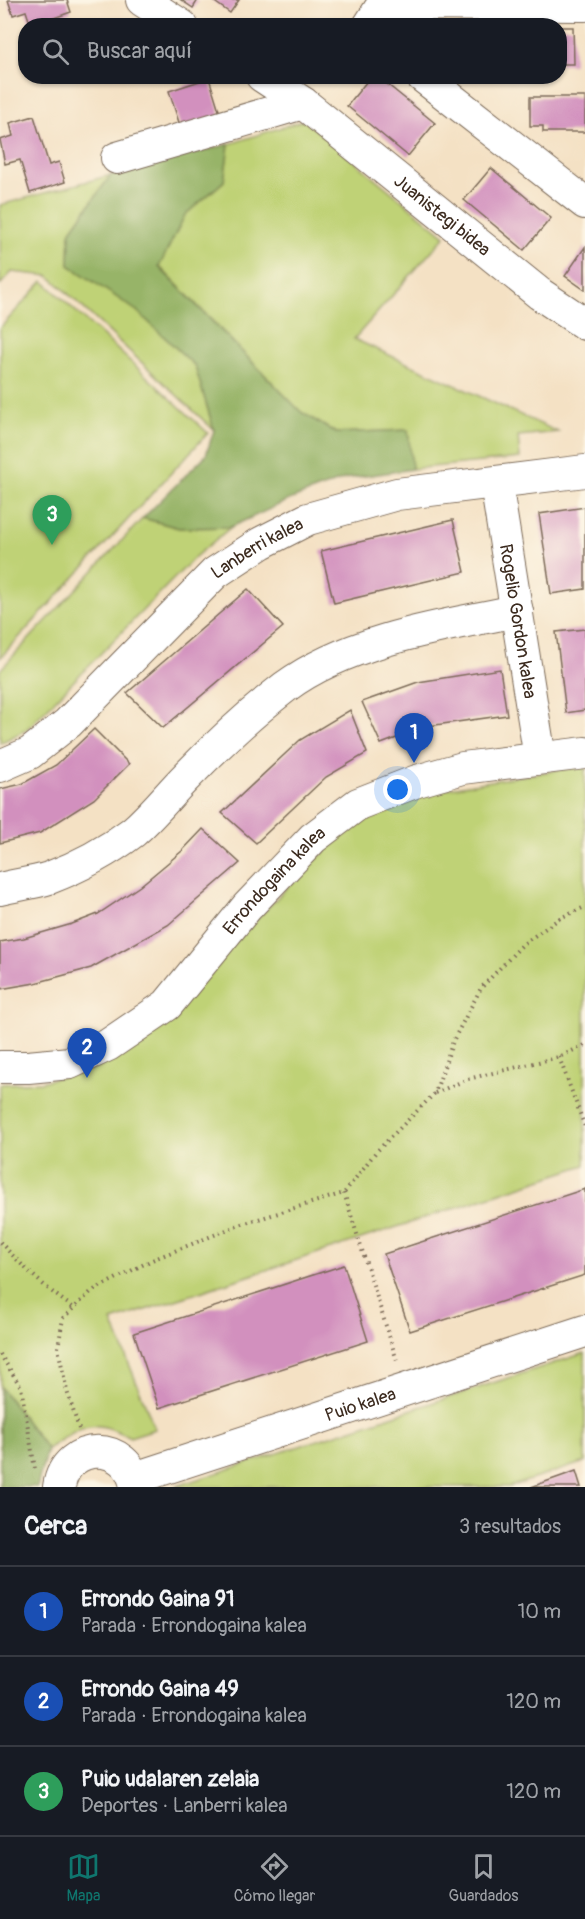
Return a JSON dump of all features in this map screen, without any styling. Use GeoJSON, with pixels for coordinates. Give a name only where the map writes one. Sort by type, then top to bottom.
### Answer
{"type":"FeatureCollection","features":[{"type":"Feature","properties":{"kind":"street"},"geometry":{"type":"LineString","coordinates":[[142,0],[170,18]]}},
{"type":"Feature","properties":{"kind":"street"},"geometry":{"type":"LineString","coordinates":[[374,18],[382,4],[585,5]]}},
{"type":"Feature","properties":{"kind":"street","name":"Juanistegi bidea"},"geometry":{"type":"LineString","coordinates":[[274,84],[303,103],[540,294],[585,324]]}},
{"type":"Feature","properties":{"kind":"street"},"geometry":{"type":"LineString","coordinates":[[432,84],[585,203]]}},
{"type":"Feature","properties":{"kind":"street"},"geometry":{"type":"LineString","coordinates":[[117,158],[303,103]]}},
{"type":"Feature","properties":{"kind":"street","name":"Lanberri kalea"},"geometry":{"type":"LineString","coordinates":[[0,766],[30,753],[68,723],[215,573],[261,543],[308,519],[397,494],[585,471]]}},
{"type":"Feature","properties":{"kind":"street","name":"Rogelio Gordon kalea"},"geometry":{"type":"LineString","coordinates":[[496,483],[540,758]]}},
{"type":"Feature","properties":{"kind":"street"},"geometry":{"type":"LineString","coordinates":[[0,889],[48,878],[83,863],[133,831],[256,711],[286,686],[321,666],[359,649],[414,632],[517,611]]}},
{"type":"Feature","properties":{"kind":"street","name":"Errondogaina kalea"},"geometry":{"type":"LineString","coordinates":[[0,1067],[70,1063],[108,1045],[167,1005],[272,881],[313,838],[358,804],[417,781],[463,768],[585,753]]}},
{"type":"Feature","properties":{"kind":"street","name":"Puio kalea"},"geometry":{"type":"LineString","coordinates":[[87,1453],[102,1451],[112,1454],[127,1464],[136,1483],[585,1331]]}},
{"type":"Feature","properties":{"kind":"street"},"geometry":{"type":"LineString","coordinates":[[47,1479],[87,1453]]}},
{"type":"Feature","properties":{"kind":"path"},"geometry":{"type":"LineString","coordinates":[[435,1093],[453,1041],[481,988],[523,944],[560,918],[585,907]]}},
{"type":"Feature","properties":{"kind":"path"},"geometry":{"type":"LineString","coordinates":[[87,1453],[67,1391],[58,1348],[63,1318],[92,1292],[152,1260],[239,1225],[344,1193],[375,1153],[435,1093],[468,1079],[559,1057],[585,1046]]}},
{"type":"Feature","properties":{"kind":"path"},"geometry":{"type":"LineString","coordinates":[[559,1057],[585,1127]]}},
{"type":"Feature","properties":{"kind":"path"},"geometry":{"type":"LineString","coordinates":[[344,1193],[406,1390]]}},
{"type":"Feature","properties":{"kind":"path"},"geometry":{"type":"LineString","coordinates":[[0,1242],[35,1278],[74,1308]]}},
{"type":"Feature","properties":{"kind":"path"},"geometry":{"type":"LineString","coordinates":[[0,1354],[21,1387],[47,1479]]}},
{"type":"Feature","properties":{"kind":"green space"},"geometry":{"type":"Polygon","coordinates":[[[304,120],[445,236],[354,339],[558,432],[518,436],[520,458],[412,469],[408,430],[336,433],[301,412],[159,266],[185,215],[224,181],[229,144],[304,120]]]}},
{"type":"Feature","properties":{"kind":"green space"},"geometry":{"type":"Polygon","coordinates":[[[229,144],[224,181],[185,215],[159,267],[301,412],[336,433],[408,430],[412,469],[344,479],[289,500],[231,527],[179,528],[143,518],[206,455],[214,430],[195,366],[137,311],[69,265],[70,232],[111,175],[229,144]]]}},
{"type":"Feature","properties":{"kind":"green space"},"geometry":{"type":"Polygon","coordinates":[[[111,175],[70,232],[69,265],[137,311],[195,366],[214,430],[49,276],[12,272],[0,285],[0,205],[111,175]]]}},
{"type":"Feature","properties":{"kind":"green space"},"geometry":{"type":"Polygon","coordinates":[[[43,281],[208,433],[0,658],[0,328],[43,281]]]}},
{"type":"Feature","properties":{"kind":"green space"},"geometry":{"type":"Polygon","coordinates":[[[143,518],[179,528],[231,527],[196,556],[26,730],[0,743],[0,670],[143,518]]]}},
{"type":"Feature","properties":{"kind":"green space"},"geometry":{"type":"Polygon","coordinates":[[[585,767],[585,1165],[112,1321],[155,1429],[130,1437],[104,1427],[86,1426],[47,1449],[0,1387],[0,1084],[41,1082],[90,1069],[238,939],[296,878],[359,820],[420,793],[585,767]]]}},
{"type":"Feature","properties":{"kind":"green space"},"geometry":{"type":"Polygon","coordinates":[[[585,1353],[585,1462],[509,1487],[174,1487],[585,1353]]]}},
{"type":"Feature","properties":{"kind":"green space"},"geometry":{"type":"Polygon","coordinates":[[[0,1387],[47,1449],[37,1487],[0,1487],[0,1387]]]}},
{"type":"Feature","properties":{"kind":"building"},"geometry":{"type":"Polygon","coordinates":[[[8,0],[67,0],[71,12],[54,18],[28,18],[26,11],[13,15],[8,0]]]}},
{"type":"Feature","properties":{"kind":"building"},"geometry":{"type":"Polygon","coordinates":[[[181,0],[198,0],[193,8],[181,0]]]}},
{"type":"Feature","properties":{"kind":"building"},"geometry":{"type":"Polygon","coordinates":[[[212,0],[239,0],[230,13],[212,0]]]}},
{"type":"Feature","properties":{"kind":"building"},"geometry":{"type":"Polygon","coordinates":[[[567,27],[573,27],[574,64],[567,64],[567,27]]]}},
{"type":"Feature","properties":{"kind":"building"},"geometry":{"type":"Polygon","coordinates":[[[191,84],[211,84],[222,120],[182,132],[169,91],[191,84]]]}},
{"type":"Feature","properties":{"kind":"building"},"geometry":{"type":"Polygon","coordinates":[[[365,84],[387,84],[435,123],[408,156],[347,106],[365,84]]]}},
{"type":"Feature","properties":{"kind":"building"},"geometry":{"type":"Polygon","coordinates":[[[530,97],[585,97],[585,132],[543,132],[543,126],[530,126],[530,97]]]}},
{"type":"Feature","properties":{"kind":"building"},"geometry":{"type":"Polygon","coordinates":[[[34,116],[49,165],[59,162],[65,182],[30,193],[20,160],[5,164],[0,140],[13,136],[10,123],[34,116]]]}},
{"type":"Feature","properties":{"kind":"building"},"geometry":{"type":"Polygon","coordinates":[[[491,168],[551,218],[524,250],[464,200],[491,168]]]}},
{"type":"Feature","properties":{"kind":"building"},"geometry":{"type":"Polygon","coordinates":[[[585,247],[585,290],[565,276],[585,247]]]}},
{"type":"Feature","properties":{"kind":"building"},"geometry":{"type":"Polygon","coordinates":[[[585,507],[585,589],[551,594],[539,514],[585,507]]]}},
{"type":"Feature","properties":{"kind":"building"},"geometry":{"type":"Polygon","coordinates":[[[453,520],[465,572],[334,603],[321,551],[453,520]]]}},
{"type":"Feature","properties":{"kind":"building"},"geometry":{"type":"Polygon","coordinates":[[[248,589],[283,627],[163,728],[127,693],[248,589]]]}},
{"type":"Feature","properties":{"kind":"building"},"geometry":{"type":"Polygon","coordinates":[[[585,629],[585,710],[566,713],[556,632],[585,629]]]}},
{"type":"Feature","properties":{"kind":"building"},"geometry":{"type":"Polygon","coordinates":[[[500,669],[507,715],[428,726],[381,744],[362,702],[418,682],[500,669]]]}},
{"type":"Feature","properties":{"kind":"building"},"geometry":{"type":"Polygon","coordinates":[[[350,710],[367,753],[326,777],[256,843],[222,813],[300,740],[350,710]]]}},
{"type":"Feature","properties":{"kind":"building"},"geometry":{"type":"Polygon","coordinates":[[[94,729],[129,764],[94,799],[40,833],[0,843],[0,789],[22,784],[56,765],[94,729]]]}},
{"type":"Feature","properties":{"kind":"building"},"geometry":{"type":"Polygon","coordinates":[[[203,829],[240,863],[168,925],[91,968],[35,983],[0,989],[0,942],[24,938],[98,914],[140,886],[182,851],[203,829]]]}},
{"type":"Feature","properties":{"kind":"building"},"geometry":{"type":"Polygon","coordinates":[[[585,1189],[585,1275],[410,1331],[384,1254],[585,1189]]]}},
{"type":"Feature","properties":{"kind":"building"},"geometry":{"type":"Polygon","coordinates":[[[344,1265],[368,1341],[159,1408],[134,1333],[344,1265]]]}},
{"type":"Feature","properties":{"kind":"building"},"geometry":{"type":"Polygon","coordinates":[[[576,1471],[581,1487],[531,1487],[576,1471]]]}},
{"type":"Feature","properties":{"kind":"place","name":"Puio udalaren zelaia"},"geometry":{"type":"Point","coordinates":[52,545]}},
{"type":"Feature","properties":{"kind":"place","name":"Errondo Gaina 91"},"geometry":{"type":"Point","coordinates":[414,763]}},
{"type":"Feature","properties":{"kind":"place","name":"Errondo Gaina 49"},"geometry":{"type":"Point","coordinates":[87,1078]}}]}
